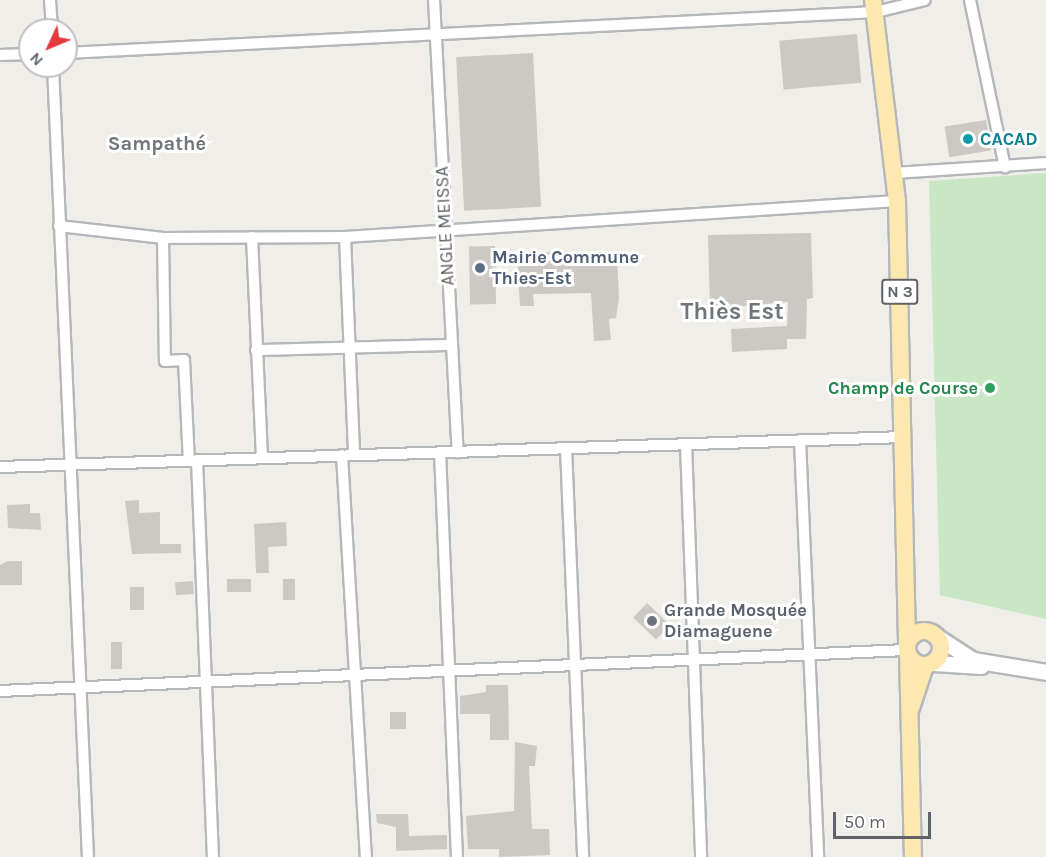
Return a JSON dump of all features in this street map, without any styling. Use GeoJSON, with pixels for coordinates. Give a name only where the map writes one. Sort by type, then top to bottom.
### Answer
{"type":"FeatureCollection","features":[{"type":"Feature","properties":{"kind":"main road","name":"N 3"},"geometry":{"type":"LineString","coordinates":[[875,6],[897,201],[908,585],[906,720],[913,857]]}},
{"type":"Feature","properties":{"kind":"main road","name":"N 3"},"geometry":{"type":"LineString","coordinates":[[908,585],[934,634]]}},
{"type":"Feature","properties":{"kind":"main road"},"geometry":{"type":"LineString","coordinates":[[929,664],[941,647],[934,634]]}},
{"type":"Feature","properties":{"kind":"main road"},"geometry":{"type":"LineString","coordinates":[[996,666],[965,656],[934,634],[913,635],[907,650],[929,664],[996,666],[1046,672]]}},
{"type":"Feature","properties":{"kind":"main road","name":"N 3"},"geometry":{"type":"LineString","coordinates":[[906,720],[929,664]]}},
{"type":"Feature","properties":{"kind":"street"},"geometry":{"type":"LineString","coordinates":[[50,0],[51,18]]}},
{"type":"Feature","properties":{"kind":"street","name":"ANGLE MEISSA"},"geometry":{"type":"LineString","coordinates":[[434,0],[458,452]]}},
{"type":"Feature","properties":{"kind":"street"},"geometry":{"type":"LineString","coordinates":[[78,52],[436,37],[875,6],[925,0]]}},
{"type":"Feature","properties":{"kind":"street"},"geometry":{"type":"LineString","coordinates":[[970,0],[1005,167]]}},
{"type":"Feature","properties":{"kind":"street"},"geometry":{"type":"LineString","coordinates":[[0,55],[18,54]]}},
{"type":"Feature","properties":{"kind":"street"},"geometry":{"type":"LineString","coordinates":[[53,78],[59,226],[73,465],[88,857]]}},
{"type":"Feature","properties":{"kind":"street"},"geometry":{"type":"LineString","coordinates":[[895,173],[1046,163]]}},
{"type":"Feature","properties":{"kind":"street"},"geometry":{"type":"LineString","coordinates":[[59,226],[163,238],[345,237],[897,201]]}},
{"type":"Feature","properties":{"kind":"street"},"geometry":{"type":"LineString","coordinates":[[252,237],[262,458]]}},
{"type":"Feature","properties":{"kind":"street"},"geometry":{"type":"LineString","coordinates":[[345,237],[349,349],[348,455],[355,675],[366,857]]}},
{"type":"Feature","properties":{"kind":"street"},"geometry":{"type":"LineString","coordinates":[[163,238],[165,361],[184,360],[193,460],[206,682],[213,857]]}},
{"type":"Feature","properties":{"kind":"street"},"geometry":{"type":"LineString","coordinates":[[256,350],[451,345]]}},
{"type":"Feature","properties":{"kind":"street"},"geometry":{"type":"LineString","coordinates":[[0,467],[905,437]]}},
{"type":"Feature","properties":{"kind":"street"},"geometry":{"type":"LineString","coordinates":[[800,440],[818,857]]}},
{"type":"Feature","properties":{"kind":"street"},"geometry":{"type":"LineString","coordinates":[[686,444],[700,857]]}},
{"type":"Feature","properties":{"kind":"street"},"geometry":{"type":"LineString","coordinates":[[566,448],[583,857]]}},
{"type":"Feature","properties":{"kind":"street"},"geometry":{"type":"LineString","coordinates":[[440,452],[457,857]]}},
{"type":"Feature","properties":{"kind":"street"},"geometry":{"type":"LineString","coordinates":[[0,691],[907,650]]}},
{"type":"Feature","properties":{"kind":"green space","name":"Champ de Course"},"geometry":{"type":"Polygon","coordinates":[[[1046,173],[1046,619],[940,595],[929,181],[1046,173]]]}},
{"type":"Feature","properties":{"kind":"building"},"geometry":{"type":"Polygon","coordinates":[[[857,34],[861,83],[784,90],[779,41],[857,34]]]}},
{"type":"Feature","properties":{"kind":"building"},"geometry":{"type":"Polygon","coordinates":[[[533,53],[541,207],[464,211],[456,57],[533,53]]]}},
{"type":"Feature","properties":{"kind":"building","name":"CACAD"},"geometry":{"type":"Polygon","coordinates":[[[986,120],[991,151],[949,157],[945,127],[986,120]]]}},
{"type":"Feature","properties":{"kind":"building"},"geometry":{"type":"Polygon","coordinates":[[[811,233],[813,298],[807,299],[806,339],[787,339],[787,349],[732,352],[731,329],[787,326],[788,302],[710,309],[708,235],[811,233]]]}},
{"type":"Feature","properties":{"kind":"building"},"geometry":{"type":"Polygon","coordinates":[[[469,246],[495,246],[496,304],[470,304],[469,246]]]}},
{"type":"Feature","properties":{"kind":"building"},"geometry":{"type":"Polygon","coordinates":[[[576,251],[576,260],[617,258],[619,298],[616,318],[609,319],[611,340],[594,341],[591,293],[533,294],[534,306],[520,306],[517,253],[576,251]]]}},
{"type":"Feature","properties":{"kind":"building"},"geometry":{"type":"Polygon","coordinates":[[[139,500],[139,513],[160,512],[160,544],[181,544],[181,553],[132,554],[125,501],[139,500]]]}},
{"type":"Feature","properties":{"kind":"building"},"geometry":{"type":"Polygon","coordinates":[[[30,504],[30,513],[40,513],[41,530],[8,528],[7,505],[30,504]]]}},
{"type":"Feature","properties":{"kind":"building"},"geometry":{"type":"Polygon","coordinates":[[[286,522],[287,546],[268,547],[269,573],[256,573],[254,524],[286,522]]]}},
{"type":"Feature","properties":{"kind":"building"},"geometry":{"type":"Polygon","coordinates":[[[8,561],[22,561],[22,585],[0,585],[0,565],[8,561]]]}},
{"type":"Feature","properties":{"kind":"building"},"geometry":{"type":"Polygon","coordinates":[[[227,579],[251,579],[251,592],[227,592],[227,579]]]}},
{"type":"Feature","properties":{"kind":"building"},"geometry":{"type":"Polygon","coordinates":[[[283,579],[295,579],[295,600],[283,600],[283,579]]]}},
{"type":"Feature","properties":{"kind":"building"},"geometry":{"type":"Polygon","coordinates":[[[193,581],[194,594],[176,595],[175,582],[193,581]]]}},
{"type":"Feature","properties":{"kind":"building"},"geometry":{"type":"Polygon","coordinates":[[[130,587],[144,587],[144,610],[130,610],[130,587]]]}},
{"type":"Feature","properties":{"kind":"building","name":"Grande Mosquée Diamaguene"},"geometry":{"type":"Polygon","coordinates":[[[647,603],[670,625],[656,640],[633,617],[647,603]]]}},
{"type":"Feature","properties":{"kind":"building"},"geometry":{"type":"Polygon","coordinates":[[[111,642],[122,642],[122,669],[111,669],[111,642]]]}},
{"type":"Feature","properties":{"kind":"building"},"geometry":{"type":"Polygon","coordinates":[[[486,685],[508,685],[509,740],[490,740],[490,714],[460,714],[460,696],[486,692],[486,685]]]}},
{"type":"Feature","properties":{"kind":"building"},"geometry":{"type":"Polygon","coordinates":[[[390,712],[406,712],[406,729],[390,729],[390,712]]]}},
{"type":"Feature","properties":{"kind":"building"},"geometry":{"type":"Polygon","coordinates":[[[515,742],[537,746],[535,766],[529,766],[532,829],[549,829],[550,855],[499,857],[499,849],[468,849],[466,816],[514,811],[515,742]]]}},
{"type":"Feature","properties":{"kind":"building"},"geometry":{"type":"Polygon","coordinates":[[[376,814],[408,814],[409,836],[447,835],[447,849],[396,851],[396,827],[377,823],[376,814]]]}},
{"type":"Feature","properties":{"kind":"place","name":"CACAD"},"geometry":{"type":"Point","coordinates":[968,139]}},
{"type":"Feature","properties":{"kind":"place","name":"Mairie Commune Thies-Est"},"geometry":{"type":"Point","coordinates":[480,268]}},
{"type":"Feature","properties":{"kind":"place","name":"Champ de Course"},"geometry":{"type":"Point","coordinates":[990,388]}},
{"type":"Feature","properties":{"kind":"place","name":"Grande Mosquée Diamaguene"},"geometry":{"type":"Point","coordinates":[652,621]}},
{"type":"Feature","properties":{"kind":"district","name":"Sampathé"},"geometry":{"type":"Point","coordinates":[157,143]}},
{"type":"Feature","properties":{"kind":"district","name":"Thiès Est"},"geometry":{"type":"Point","coordinates":[732,312]}}]}
